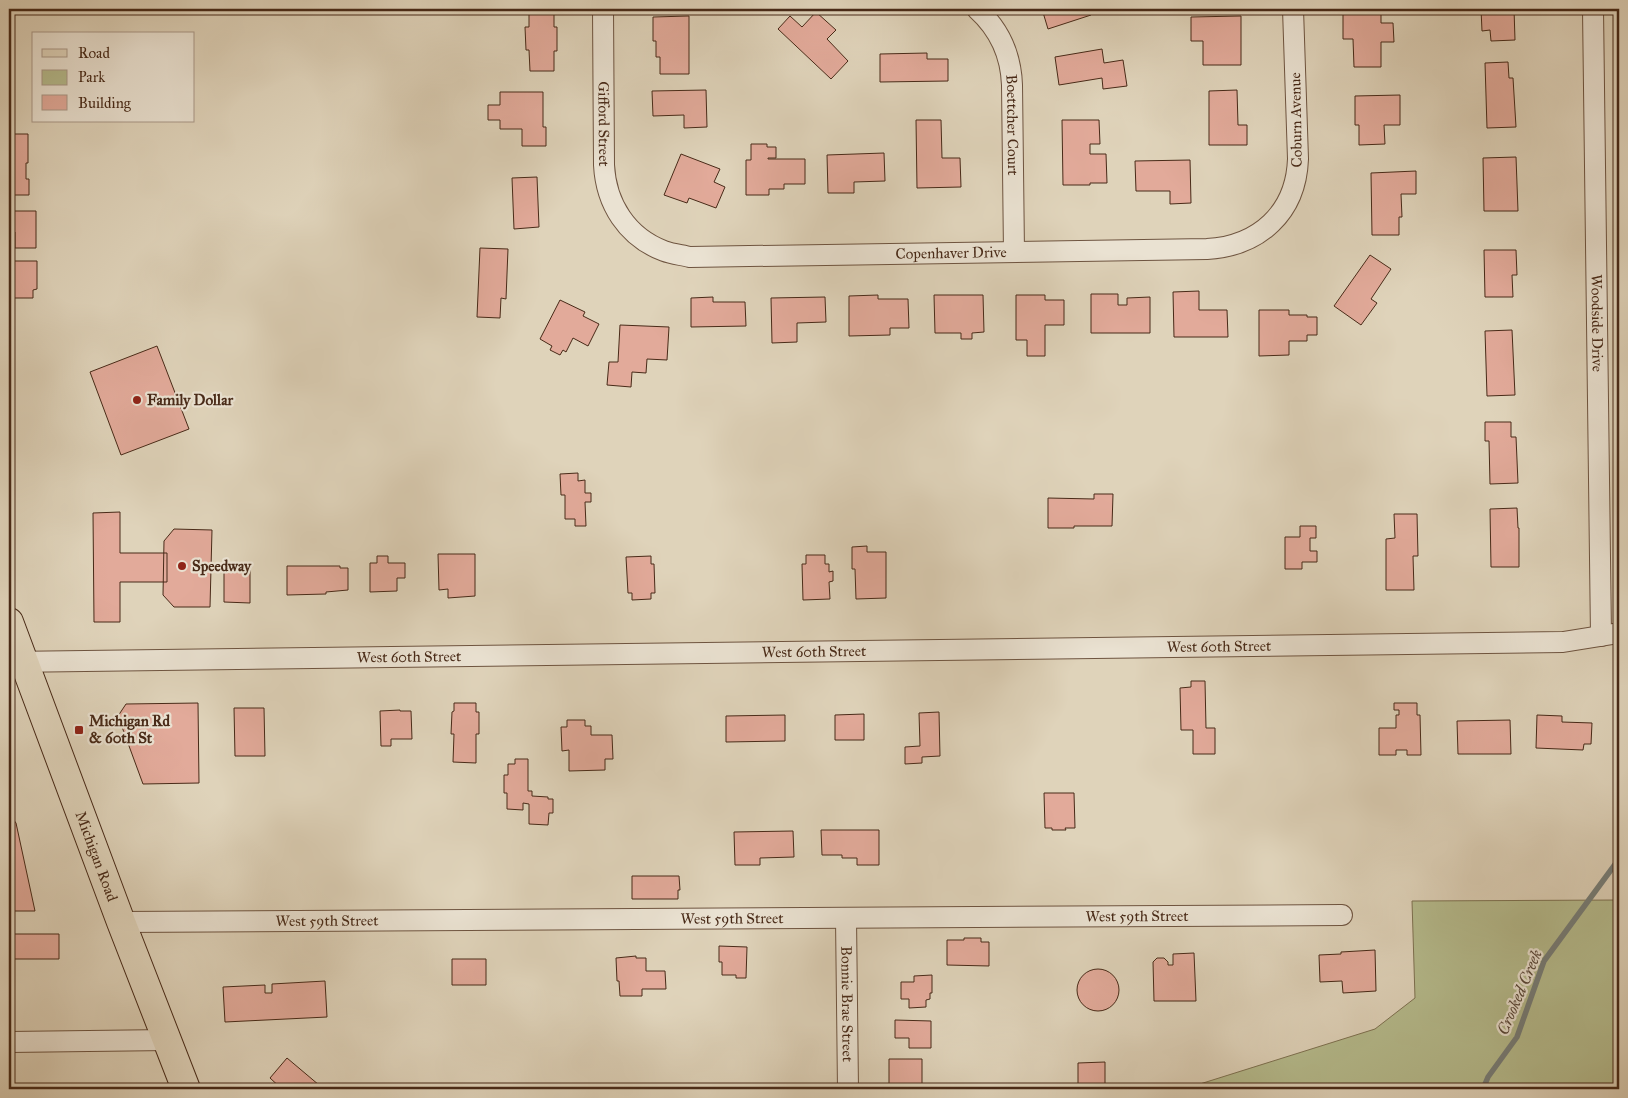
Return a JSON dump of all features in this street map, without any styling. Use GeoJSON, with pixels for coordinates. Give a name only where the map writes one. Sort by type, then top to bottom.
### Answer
{"type":"FeatureCollection","features":[{"type":"Feature","properties":{"kind":"main road","name":"Michigan Road"},"geometry":{"type":"LineString","coordinates":[[9,622],[16,662],[186,1089]]}},
{"type":"Feature","properties":{"kind":"street","name":"Gifford Street"},"geometry":{"type":"LineString","coordinates":[[603,9],[604,175],[613,206],[631,231]]}},
{"type":"Feature","properties":{"kind":"street","name":"Boettcher Court"},"geometry":{"type":"LineString","coordinates":[[977,9],[988,20],[1002,40],[1011,69],[1014,252]]}},
{"type":"Feature","properties":{"kind":"street","name":"Coburn Avenue"},"geometry":{"type":"LineString","coordinates":[[1271,224],[1282,211],[1290,196],[1298,165],[1293,9]]}},
{"type":"Feature","properties":{"kind":"street","name":"Woodside Drive"},"geometry":{"type":"LineString","coordinates":[[1593,9],[1610,635]]}},
{"type":"Feature","properties":{"kind":"street","name":"Copenhaver Drive"},"geometry":{"type":"LineString","coordinates":[[631,231],[652,246],[666,252],[690,257],[1225,248],[1246,241],[1271,224]]}},
{"type":"Feature","properties":{"kind":"street","name":"West 60th Street"},"geometry":{"type":"LineString","coordinates":[[16,662],[1563,642],[1610,635]]}},
{"type":"Feature","properties":{"kind":"street","name":"West 59th Street"},"geometry":{"type":"LineString","coordinates":[[121,922],[1342,915]]}},
{"type":"Feature","properties":{"kind":"street","name":"Bonnie Brae Street"},"geometry":{"type":"LineString","coordinates":[[846,918],[848,1089]]}},
{"type":"Feature","properties":{"kind":"street"},"geometry":{"type":"LineString","coordinates":[[9,1042],[168,1040]]}},
{"type":"Feature","properties":{"kind":"green space"},"geometry":{"type":"Polygon","coordinates":[[[1619,900],[1619,1089],[1184,1089],[1375,1029],[1415,998],[1412,901],[1619,900]]]}},
{"type":"Feature","properties":{"kind":"building"},"geometry":{"type":"Polygon","coordinates":[[[529,9],[554,9],[554,27],[557,27],[557,51],[554,51],[554,71],[530,71],[529,50],[526,50],[525,27],[529,27],[529,9]]]}},
{"type":"Feature","properties":{"kind":"building"},"geometry":{"type":"Polygon","coordinates":[[[1042,9],[1089,9],[1091,15],[1048,29],[1042,9]]]}},
{"type":"Feature","properties":{"kind":"building"},"geometry":{"type":"Polygon","coordinates":[[[1481,9],[1514,9],[1515,40],[1491,41],[1490,30],[1482,31],[1481,9]]]}},
{"type":"Feature","properties":{"kind":"building"},"geometry":{"type":"Polygon","coordinates":[[[1381,11],[1381,23],[1393,23],[1394,42],[1381,42],[1381,67],[1354,67],[1353,39],[1343,39],[1343,12],[1381,11]]]}},
{"type":"Feature","properties":{"kind":"building"},"geometry":{"type":"Polygon","coordinates":[[[816,12],[836,30],[827,39],[848,61],[831,79],[778,29],[790,16],[802,27],[816,12]]]}},
{"type":"Feature","properties":{"kind":"building"},"geometry":{"type":"Polygon","coordinates":[[[689,16],[689,74],[660,74],[660,57],[656,57],[656,41],[653,41],[653,17],[689,16]]]}},
{"type":"Feature","properties":{"kind":"building"},"geometry":{"type":"Polygon","coordinates":[[[1241,16],[1241,65],[1203,65],[1203,41],[1191,41],[1191,17],[1241,16]]]}},
{"type":"Feature","properties":{"kind":"building"},"geometry":{"type":"Polygon","coordinates":[[[1102,49],[1104,63],[1123,60],[1127,86],[1103,89],[1102,78],[1059,85],[1055,57],[1102,49]]]}},
{"type":"Feature","properties":{"kind":"building"},"geometry":{"type":"Polygon","coordinates":[[[927,53],[927,59],[948,59],[948,81],[880,82],[880,54],[927,53]]]}},
{"type":"Feature","properties":{"kind":"building"},"geometry":{"type":"Polygon","coordinates":[[[1508,62],[1509,78],[1513,78],[1516,127],[1487,128],[1485,63],[1508,62]]]}},
{"type":"Feature","properties":{"kind":"building"},"geometry":{"type":"Polygon","coordinates":[[[706,90],[707,127],[684,128],[684,115],[653,116],[652,91],[706,90]]]}},
{"type":"Feature","properties":{"kind":"building"},"geometry":{"type":"Polygon","coordinates":[[[1237,90],[1238,125],[1247,125],[1247,145],[1209,145],[1209,91],[1237,90]]]}},
{"type":"Feature","properties":{"kind":"building"},"geometry":{"type":"Polygon","coordinates":[[[500,92],[543,92],[543,127],[546,127],[546,146],[522,146],[522,129],[500,129],[500,120],[488,120],[488,105],[500,105],[500,92]]]}},
{"type":"Feature","properties":{"kind":"building"},"geometry":{"type":"Polygon","coordinates":[[[1400,95],[1400,125],[1384,125],[1385,144],[1359,145],[1359,125],[1355,125],[1355,96],[1400,95]]]}},
{"type":"Feature","properties":{"kind":"building"},"geometry":{"type":"Polygon","coordinates":[[[916,120],[941,120],[942,158],[960,158],[961,187],[917,188],[916,120]]]}},
{"type":"Feature","properties":{"kind":"building"},"geometry":{"type":"Polygon","coordinates":[[[1062,120],[1099,120],[1100,144],[1090,144],[1090,154],[1106,154],[1107,183],[1063,185],[1062,120]]]}},
{"type":"Feature","properties":{"kind":"building"},"geometry":{"type":"Polygon","coordinates":[[[9,134],[28,134],[26,179],[29,179],[29,195],[9,195],[9,134]]]}},
{"type":"Feature","properties":{"kind":"building"},"geometry":{"type":"Polygon","coordinates":[[[751,144],[767,144],[767,147],[776,147],[776,158],[768,159],[805,159],[805,184],[784,184],[784,189],[769,189],[769,195],[746,195],[746,160],[751,160],[751,144]]]}},
{"type":"Feature","properties":{"kind":"building"},"geometry":{"type":"Polygon","coordinates":[[[884,153],[885,181],[854,182],[854,193],[828,193],[827,155],[884,153]]]}},
{"type":"Feature","properties":{"kind":"building"},"geometry":{"type":"Polygon","coordinates":[[[681,154],[720,169],[714,182],[725,187],[716,208],[689,198],[687,203],[664,195],[681,154]]]}},
{"type":"Feature","properties":{"kind":"building"},"geometry":{"type":"Polygon","coordinates":[[[1516,157],[1518,211],[1484,211],[1483,158],[1516,157]]]}},
{"type":"Feature","properties":{"kind":"building"},"geometry":{"type":"Polygon","coordinates":[[[1190,160],[1191,203],[1170,204],[1170,191],[1136,191],[1135,161],[1190,160]]]}},
{"type":"Feature","properties":{"kind":"building"},"geometry":{"type":"Polygon","coordinates":[[[1416,171],[1416,194],[1401,194],[1402,217],[1399,217],[1399,235],[1372,235],[1371,173],[1416,171]]]}},
{"type":"Feature","properties":{"kind":"building"},"geometry":{"type":"Polygon","coordinates":[[[537,177],[539,227],[514,229],[512,178],[537,177]]]}},
{"type":"Feature","properties":{"kind":"building"},"geometry":{"type":"Polygon","coordinates":[[[9,211],[36,211],[36,248],[15,248],[15,232],[9,232],[9,211]]]}},
{"type":"Feature","properties":{"kind":"building"},"geometry":{"type":"Polygon","coordinates":[[[480,248],[508,249],[506,299],[501,298],[500,318],[477,317],[480,248]]]}},
{"type":"Feature","properties":{"kind":"building"},"geometry":{"type":"Polygon","coordinates":[[[1484,250],[1516,250],[1517,275],[1512,275],[1513,297],[1485,297],[1484,250]]]}},
{"type":"Feature","properties":{"kind":"building"},"geometry":{"type":"Polygon","coordinates":[[[1370,255],[1391,269],[1371,299],[1377,303],[1361,325],[1334,306],[1370,255]]]}},
{"type":"Feature","properties":{"kind":"building"},"geometry":{"type":"Polygon","coordinates":[[[13,261],[37,261],[37,289],[33,290],[33,298],[14,298],[13,261]]]}},
{"type":"Feature","properties":{"kind":"building"},"geometry":{"type":"Polygon","coordinates":[[[1199,291],[1199,310],[1227,310],[1228,337],[1174,337],[1173,292],[1199,291]]]}},
{"type":"Feature","properties":{"kind":"building"},"geometry":{"type":"Polygon","coordinates":[[[1091,294],[1118,294],[1118,305],[1127,305],[1127,298],[1150,297],[1150,333],[1091,333],[1091,294]]]}},
{"type":"Feature","properties":{"kind":"building"},"geometry":{"type":"Polygon","coordinates":[[[878,295],[878,299],[908,299],[909,328],[890,328],[890,335],[849,336],[849,296],[878,295]]]}},
{"type":"Feature","properties":{"kind":"building"},"geometry":{"type":"Polygon","coordinates":[[[934,295],[983,295],[984,332],[972,333],[972,339],[961,339],[961,333],[935,333],[934,295]]]}},
{"type":"Feature","properties":{"kind":"building"},"geometry":{"type":"Polygon","coordinates":[[[1016,295],[1045,295],[1045,300],[1064,300],[1064,325],[1045,325],[1045,356],[1027,356],[1027,340],[1016,340],[1016,295]]]}},
{"type":"Feature","properties":{"kind":"building"},"geometry":{"type":"Polygon","coordinates":[[[713,297],[713,302],[745,302],[746,326],[691,327],[691,298],[713,297]]]}},
{"type":"Feature","properties":{"kind":"building"},"geometry":{"type":"Polygon","coordinates":[[[825,297],[826,322],[797,323],[797,342],[772,343],[771,298],[825,297]]]}},
{"type":"Feature","properties":{"kind":"building"},"geometry":{"type":"Polygon","coordinates":[[[560,300],[585,312],[583,316],[599,324],[588,346],[573,338],[566,352],[563,350],[560,355],[550,350],[552,346],[540,339],[560,300]]]}},
{"type":"Feature","properties":{"kind":"building"},"geometry":{"type":"Polygon","coordinates":[[[1259,310],[1289,310],[1289,315],[1317,317],[1317,335],[1307,335],[1307,341],[1289,341],[1289,355],[1259,356],[1259,310]]]}},
{"type":"Feature","properties":{"kind":"building"},"geometry":{"type":"Polygon","coordinates":[[[620,325],[669,327],[667,360],[647,359],[646,373],[632,372],[631,387],[607,385],[609,362],[618,362],[620,325]]]}},
{"type":"Feature","properties":{"kind":"building"},"geometry":{"type":"Polygon","coordinates":[[[1512,330],[1515,395],[1487,396],[1485,331],[1512,330]]]}},
{"type":"Feature","properties":{"kind":"building"},"geometry":{"type":"Polygon","coordinates":[[[157,346],[189,429],[121,455],[90,372],[157,346]]]}},
{"type":"Feature","properties":{"kind":"building"},"geometry":{"type":"Polygon","coordinates":[[[1485,422],[1511,422],[1511,437],[1516,437],[1518,483],[1490,484],[1489,441],[1485,441],[1485,422]]]}},
{"type":"Feature","properties":{"kind":"building"},"geometry":{"type":"Polygon","coordinates":[[[578,473],[578,481],[585,480],[585,493],[591,493],[591,502],[585,502],[586,526],[575,526],[575,519],[565,519],[565,495],[561,495],[560,474],[578,473]]]}},
{"type":"Feature","properties":{"kind":"building"},"geometry":{"type":"Polygon","coordinates":[[[1094,494],[1113,494],[1112,526],[1048,528],[1048,498],[1094,499],[1094,494]]]}},
{"type":"Feature","properties":{"kind":"building"},"geometry":{"type":"Polygon","coordinates":[[[1517,508],[1519,567],[1491,567],[1490,509],[1517,508]]]}},
{"type":"Feature","properties":{"kind":"building"},"geometry":{"type":"Polygon","coordinates":[[[120,512],[120,553],[167,553],[167,582],[120,582],[120,622],[94,622],[93,513],[120,512]]]}},
{"type":"Feature","properties":{"kind":"building"},"geometry":{"type":"Polygon","coordinates":[[[1394,514],[1417,514],[1418,556],[1413,556],[1414,590],[1386,590],[1386,539],[1395,538],[1394,514]]]}},
{"type":"Feature","properties":{"kind":"building"},"geometry":{"type":"Polygon","coordinates":[[[1300,526],[1316,526],[1316,538],[1310,538],[1310,551],[1317,551],[1317,562],[1302,562],[1302,569],[1285,569],[1285,537],[1300,537],[1300,526]]]}},
{"type":"Feature","properties":{"kind":"building"},"geometry":{"type":"Polygon","coordinates":[[[174,529],[212,530],[210,607],[174,607],[163,595],[164,541],[174,529]]]}},
{"type":"Feature","properties":{"kind":"building"},"geometry":{"type":"Polygon","coordinates":[[[867,546],[867,552],[886,552],[886,598],[856,599],[855,569],[852,569],[852,547],[867,546]]]}},
{"type":"Feature","properties":{"kind":"building"},"geometry":{"type":"Polygon","coordinates":[[[438,554],[475,554],[475,596],[448,598],[448,589],[439,590],[438,554]]]}},
{"type":"Feature","properties":{"kind":"building"},"geometry":{"type":"Polygon","coordinates":[[[806,555],[825,555],[825,564],[829,564],[829,572],[833,571],[833,581],[829,582],[830,599],[803,600],[802,564],[806,564],[806,555]]]}},
{"type":"Feature","properties":{"kind":"building"},"geometry":{"type":"Polygon","coordinates":[[[377,556],[388,556],[388,563],[405,563],[405,578],[397,578],[397,591],[370,592],[370,563],[377,563],[377,556]]]}},
{"type":"Feature","properties":{"kind":"building"},"geometry":{"type":"Polygon","coordinates":[[[651,556],[651,564],[654,564],[655,593],[651,593],[651,599],[632,600],[632,593],[628,593],[626,557],[651,556]]]}},
{"type":"Feature","properties":{"kind":"building"},"geometry":{"type":"Polygon","coordinates":[[[287,566],[340,566],[340,568],[348,568],[348,590],[326,592],[326,594],[287,595],[287,566]]]}},
{"type":"Feature","properties":{"kind":"building"},"geometry":{"type":"Polygon","coordinates":[[[224,567],[250,567],[250,603],[224,602],[224,567]]]}},
{"type":"Feature","properties":{"kind":"building"},"geometry":{"type":"Polygon","coordinates":[[[1191,681],[1205,681],[1206,728],[1215,728],[1215,754],[1193,754],[1193,730],[1181,730],[1180,688],[1191,687],[1191,681]]]}},
{"type":"Feature","properties":{"kind":"building"},"geometry":{"type":"Polygon","coordinates":[[[198,703],[199,783],[143,784],[118,716],[126,704],[198,703]]]}},
{"type":"Feature","properties":{"kind":"building"},"geometry":{"type":"Polygon","coordinates":[[[454,703],[476,703],[476,712],[479,712],[479,734],[476,734],[476,763],[453,762],[454,734],[451,734],[454,703]]]}},
{"type":"Feature","properties":{"kind":"building"},"geometry":{"type":"Polygon","coordinates":[[[1394,703],[1417,703],[1417,715],[1420,715],[1421,755],[1407,755],[1407,750],[1396,750],[1396,755],[1379,755],[1379,728],[1396,728],[1396,715],[1399,715],[1399,710],[1394,710],[1394,703]]]}},
{"type":"Feature","properties":{"kind":"building"},"geometry":{"type":"Polygon","coordinates":[[[234,708],[264,708],[265,756],[235,756],[234,708]]]}},
{"type":"Feature","properties":{"kind":"building"},"geometry":{"type":"Polygon","coordinates":[[[380,711],[411,711],[412,739],[391,739],[391,746],[381,746],[380,711]]]}},
{"type":"Feature","properties":{"kind":"building"},"geometry":{"type":"Polygon","coordinates":[[[939,712],[940,756],[922,757],[922,763],[905,764],[905,747],[920,746],[919,713],[939,712]]]}},
{"type":"Feature","properties":{"kind":"building"},"geometry":{"type":"Polygon","coordinates":[[[864,714],[864,740],[835,740],[835,715],[864,714]]]}},
{"type":"Feature","properties":{"kind":"building"},"geometry":{"type":"Polygon","coordinates":[[[785,715],[785,741],[726,742],[726,716],[785,715]]]}},
{"type":"Feature","properties":{"kind":"building"},"geometry":{"type":"Polygon","coordinates":[[[1537,715],[1562,716],[1562,722],[1592,723],[1591,744],[1584,744],[1583,750],[1536,748],[1537,715]]]}},
{"type":"Feature","properties":{"kind":"building"},"geometry":{"type":"Polygon","coordinates":[[[567,720],[585,720],[585,726],[591,726],[591,735],[612,735],[613,759],[605,759],[605,770],[569,771],[569,750],[562,751],[561,727],[567,727],[567,720]]]}},
{"type":"Feature","properties":{"kind":"building"},"geometry":{"type":"Polygon","coordinates":[[[1510,720],[1511,754],[1458,754],[1457,721],[1510,720]]]}},
{"type":"Feature","properties":{"kind":"building"},"geometry":{"type":"Polygon","coordinates":[[[515,759],[528,759],[528,791],[532,791],[532,796],[553,799],[553,813],[549,813],[548,825],[529,824],[529,804],[523,803],[523,810],[507,809],[507,793],[504,793],[504,775],[508,775],[508,764],[515,764],[515,759]]]}},
{"type":"Feature","properties":{"kind":"building"},"geometry":{"type":"Polygon","coordinates":[[[1044,793],[1074,793],[1075,828],[1052,830],[1052,828],[1045,828],[1044,793]]]}},
{"type":"Feature","properties":{"kind":"building"},"geometry":{"type":"Polygon","coordinates":[[[9,819],[13,819],[16,823],[35,911],[9,911],[9,819]]]}},
{"type":"Feature","properties":{"kind":"building"},"geometry":{"type":"Polygon","coordinates":[[[821,830],[879,830],[879,865],[857,865],[857,858],[842,858],[842,855],[822,855],[821,830]]]}},
{"type":"Feature","properties":{"kind":"building"},"geometry":{"type":"Polygon","coordinates":[[[793,831],[794,857],[760,858],[760,865],[735,865],[734,832],[793,831]]]}},
{"type":"Feature","properties":{"kind":"building"},"geometry":{"type":"Polygon","coordinates":[[[632,876],[679,876],[680,890],[678,890],[678,899],[632,899],[632,876]]]}},
{"type":"Feature","properties":{"kind":"building"},"geometry":{"type":"Polygon","coordinates":[[[9,934],[59,934],[59,959],[9,959],[9,934]]]}},
{"type":"Feature","properties":{"kind":"building"},"geometry":{"type":"Polygon","coordinates":[[[964,938],[981,938],[981,942],[989,942],[989,966],[947,965],[947,940],[964,940],[964,938]]]}},
{"type":"Feature","properties":{"kind":"building"},"geometry":{"type":"Polygon","coordinates":[[[719,946],[747,947],[746,978],[736,978],[736,975],[722,975],[722,962],[719,962],[719,946]]]}},
{"type":"Feature","properties":{"kind":"building"},"geometry":{"type":"Polygon","coordinates":[[[1375,950],[1376,991],[1343,993],[1342,981],[1320,982],[1319,955],[1375,950]]]}},
{"type":"Feature","properties":{"kind":"building"},"geometry":{"type":"Polygon","coordinates":[[[1194,953],[1196,1001],[1154,1001],[1153,962],[1157,958],[1164,958],[1168,965],[1173,965],[1173,954],[1194,953]]]}},
{"type":"Feature","properties":{"kind":"building"},"geometry":{"type":"Polygon","coordinates":[[[636,956],[636,958],[646,958],[646,971],[665,971],[666,989],[642,989],[642,996],[620,996],[616,958],[636,956]]]}},
{"type":"Feature","properties":{"kind":"building"},"geometry":{"type":"Polygon","coordinates":[[[452,959],[486,959],[486,985],[452,985],[452,959]]]}},
{"type":"Feature","properties":{"kind":"building"},"geometry":{"type":"Polygon","coordinates":[[[1098,969],[1113,975],[1119,990],[1113,1005],[1098,1011],[1083,1005],[1077,990],[1083,975],[1098,969]]]}},
{"type":"Feature","properties":{"kind":"building"},"geometry":{"type":"Polygon","coordinates":[[[932,975],[932,993],[930,993],[930,999],[926,1000],[926,1007],[909,1008],[909,999],[901,999],[901,982],[914,982],[914,976],[932,975]]]}},
{"type":"Feature","properties":{"kind":"building"},"geometry":{"type":"Polygon","coordinates":[[[325,981],[327,1017],[225,1022],[223,987],[265,985],[265,993],[272,993],[272,984],[325,981]]]}},
{"type":"Feature","properties":{"kind":"building"},"geometry":{"type":"Polygon","coordinates":[[[895,1020],[931,1021],[931,1048],[909,1048],[909,1038],[895,1038],[895,1020]]]}},
{"type":"Feature","properties":{"kind":"building"},"geometry":{"type":"Polygon","coordinates":[[[287,1058],[319,1085],[315,1089],[282,1089],[270,1078],[287,1058]]]}},
{"type":"Feature","properties":{"kind":"building"},"geometry":{"type":"Polygon","coordinates":[[[889,1059],[922,1059],[922,1089],[889,1089],[889,1059]]]}},
{"type":"Feature","properties":{"kind":"building"},"geometry":{"type":"Polygon","coordinates":[[[1105,1062],[1105,1089],[1078,1089],[1078,1063],[1105,1062]]]}},
{"type":"Feature","properties":{"kind":"waterway","name":"Crooked Creek"},"geometry":{"type":"LineString","coordinates":[[1483,1089],[1488,1077],[1517,1037],[1544,961],[1619,859]]}},
{"type":"Feature","properties":{"kind":"place","name":"Family Dollar"},"geometry":{"type":"Point","coordinates":[137,400]}},
{"type":"Feature","properties":{"kind":"place","name":"Speedway"},"geometry":{"type":"Point","coordinates":[182,566]}},
{"type":"Feature","properties":{"kind":"place","name":"Michigan Rd & 60th St"},"geometry":{"type":"Point","coordinates":[79,730]}}]}
